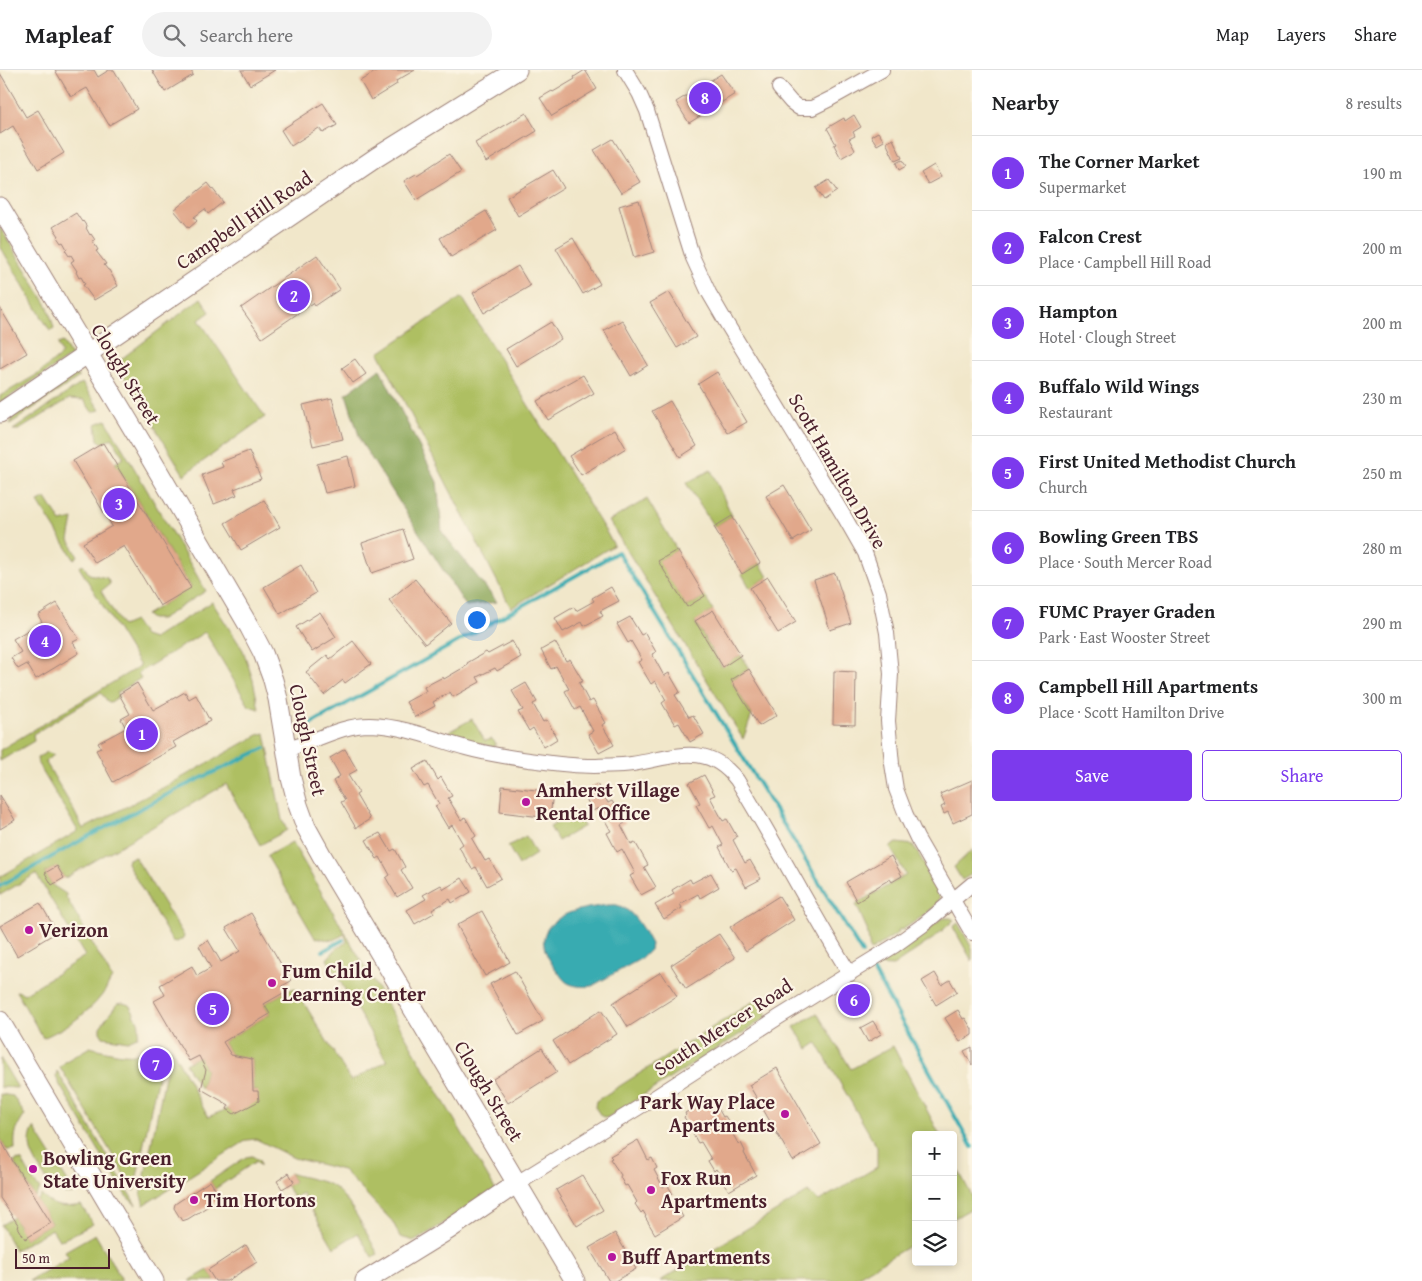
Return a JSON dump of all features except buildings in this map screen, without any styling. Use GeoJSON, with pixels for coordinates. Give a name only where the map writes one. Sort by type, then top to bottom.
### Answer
{"type":"FeatureCollection","features":[{"type":"Feature","properties":{"kind":"street","name":"Campbell Hill Road"},"geometry":{"type":"LineString","coordinates":[[0,413],[377,157],[517,70]]}},
{"type":"Feature","properties":{"kind":"street","name":"Scott Hamilton Drive"},"geometry":{"type":"LineString","coordinates":[[625,70],[647,111],[693,258],[709,293],[846,518],[865,554],[879,593],[887,633],[891,674],[888,720],[896,789],[917,838],[972,933]]}},
{"type":"Feature","properties":{"kind":"street"},"geometry":{"type":"LineString","coordinates":[[779,88],[799,108],[812,108],[882,70]]}},
{"type":"Feature","properties":{"kind":"street","name":"Clough Street"},"geometry":{"type":"LineString","coordinates":[[0,207],[250,628],[273,680],[298,805],[310,834],[575,1281]]}},
{"type":"Feature","properties":{"kind":"street"},"geometry":{"type":"LineString","coordinates":[[286,749],[300,746],[341,729],[368,725],[391,726],[488,754],[562,764],[593,766],[631,764],[661,757],[687,754],[708,757],[729,770],[736,780],[789,869],[824,934],[850,974]]}},
{"type":"Feature","properties":{"kind":"street","name":"South Mercer Road"},"geometry":{"type":"LineString","coordinates":[[365,1281],[448,1230],[517,1183],[779,1017],[850,974],[916,930],[972,884]]}},
{"type":"Feature","properties":{"kind":"street"},"geometry":{"type":"LineString","coordinates":[[0,1021],[154,1281]]}},
{"type":"Feature","properties":{"kind":"green space"},"geometry":{"type":"Polygon","coordinates":[[[0,227],[48,307],[54,328],[50,331],[0,246],[0,227]]]}},
{"type":"Feature","properties":{"kind":"green space"},"geometry":{"type":"Polygon","coordinates":[[[462,297],[614,545],[511,608],[379,353],[462,297]]]}},
{"type":"Feature","properties":{"kind":"green space"},"geometry":{"type":"Polygon","coordinates":[[[201,298],[210,312],[199,320],[265,417],[184,475],[116,363],[201,298]]]}},
{"type":"Feature","properties":{"kind":"green space"},"geometry":{"type":"Polygon","coordinates":[[[63,342],[71,356],[0,403],[0,396],[38,374],[62,354],[58,344],[63,342]]]}},
{"type":"Feature","properties":{"kind":"green space"},"geometry":{"type":"Polygon","coordinates":[[[380,369],[437,482],[442,532],[497,602],[466,606],[361,442],[346,394],[380,369]]]}},
{"type":"Feature","properties":{"kind":"green space"},"geometry":{"type":"Polygon","coordinates":[[[74,371],[79,377],[10,424],[15,410],[74,371]]]}},
{"type":"Feature","properties":{"kind":"green space"},"geometry":{"type":"Polygon","coordinates":[[[82,383],[100,410],[92,412],[84,400],[69,399],[19,430],[13,430],[82,383]]]}},
{"type":"Feature","properties":{"kind":"green space"},"geometry":{"type":"Polygon","coordinates":[[[106,420],[206,591],[161,619],[151,619],[146,615],[191,587],[115,463],[124,458],[112,438],[103,443],[98,440],[96,424],[106,420]]]}},
{"type":"Feature","properties":{"kind":"green space"},"geometry":{"type":"Polygon","coordinates":[[[711,470],[732,516],[714,527],[686,483],[711,470]]]}},
{"type":"Feature","properties":{"kind":"green space"},"geometry":{"type":"Polygon","coordinates":[[[46,498],[61,522],[73,519],[69,540],[78,556],[74,559],[38,502],[46,498]]]}},
{"type":"Feature","properties":{"kind":"green space"},"geometry":{"type":"Polygon","coordinates":[[[647,499],[677,550],[659,561],[687,607],[705,596],[713,610],[695,622],[722,667],[741,655],[749,669],[731,680],[752,715],[743,739],[609,521],[647,499]]]}},
{"type":"Feature","properties":{"kind":"green space"},"geometry":{"type":"Polygon","coordinates":[[[760,563],[768,577],[750,588],[742,574],[760,563]]]}},
{"type":"Feature","properties":{"kind":"green space"},"geometry":{"type":"Polygon","coordinates":[[[83,565],[89,574],[107,578],[110,584],[101,591],[122,626],[134,621],[144,636],[153,639],[212,602],[243,650],[253,680],[259,709],[249,706],[205,632],[138,673],[141,678],[117,693],[118,697],[109,703],[101,693],[33,734],[34,741],[0,761],[0,750],[140,666],[79,567],[83,565]]]}},
{"type":"Feature","properties":{"kind":"green space"},"geometry":{"type":"Polygon","coordinates":[[[472,719],[485,741],[492,739],[496,743],[494,747],[450,736],[450,731],[472,719]]]}},
{"type":"Feature","properties":{"kind":"green space"},"geometry":{"type":"Polygon","coordinates":[[[265,733],[282,820],[287,830],[260,845],[226,784],[67,877],[64,878],[57,866],[45,873],[52,885],[66,894],[112,978],[103,993],[90,1008],[68,1025],[43,1038],[16,991],[24,994],[85,956],[36,874],[0,895],[0,877],[78,831],[38,764],[37,758],[47,752],[54,755],[45,761],[83,829],[265,733]]]}},
{"type":"Feature","properties":{"kind":"green space"},"geometry":{"type":"Polygon","coordinates":[[[576,812],[584,826],[558,841],[550,827],[576,812]]]}},
{"type":"Feature","properties":{"kind":"green space"},"geometry":{"type":"Polygon","coordinates":[[[526,836],[536,854],[519,865],[508,846],[526,836]]]}},
{"type":"Feature","properties":{"kind":"green space"},"geometry":{"type":"Polygon","coordinates":[[[292,842],[496,1191],[415,1241],[400,1237],[393,1222],[343,1170],[294,1158],[256,1139],[247,1140],[144,1205],[141,1195],[171,1047],[208,1117],[227,1109],[234,1113],[258,1091],[253,1091],[252,1059],[231,1055],[223,1042],[270,1014],[264,1004],[295,988],[351,1081],[387,1061],[327,959],[337,948],[347,942],[345,934],[333,940],[315,938],[267,856],[292,842]]]}},
{"type":"Feature","properties":{"kind":"green space"},"geometry":{"type":"Polygon","coordinates":[[[897,843],[913,845],[939,889],[939,899],[935,906],[926,913],[902,930],[899,929],[898,933],[870,951],[867,929],[856,904],[906,875],[890,847],[897,843]]]}},
{"type":"Feature","properties":{"kind":"green space"},"geometry":{"type":"Polygon","coordinates":[[[972,850],[972,874],[962,880],[954,867],[972,850]]]}},
{"type":"Feature","properties":{"kind":"green space"},"geometry":{"type":"Polygon","coordinates":[[[135,857],[184,936],[177,942],[172,941],[127,863],[128,859],[135,857]]]}},
{"type":"Feature","properties":{"kind":"green space"},"geometry":{"type":"Polygon","coordinates":[[[941,919],[954,920],[934,938],[893,966],[874,965],[941,919]]]}},
{"type":"Feature","properties":{"kind":"green space"},"geometry":{"type":"Polygon","coordinates":[[[958,923],[972,948],[972,961],[953,927],[958,923]]]}},
{"type":"Feature","properties":{"kind":"green space"},"geometry":{"type":"Polygon","coordinates":[[[757,999],[764,1007],[766,1018],[607,1118],[601,1116],[595,1107],[596,1101],[757,999]]]}},
{"type":"Feature","properties":{"kind":"green space"},"geometry":{"type":"Polygon","coordinates":[[[117,1004],[129,1005],[134,1013],[133,1016],[135,1016],[139,1024],[137,1037],[128,1041],[103,1037],[100,1027],[117,1004]]]}},
{"type":"Feature","properties":{"kind":"green space"},"geometry":{"type":"Polygon","coordinates":[[[817,1013],[851,1069],[893,1046],[938,1131],[912,1131],[912,1244],[850,1281],[660,1281],[808,1192],[819,1201],[877,1167],[877,1147],[817,1043],[808,1049],[794,1027],[817,1013]]]}},
{"type":"Feature","properties":{"kind":"green space"},"geometry":{"type":"Polygon","coordinates":[[[160,1040],[166,1049],[158,1075],[134,1191],[60,1067],[66,1061],[90,1047],[135,1054],[160,1040]]]}},
{"type":"Feature","properties":{"kind":"green space"},"geometry":{"type":"Polygon","coordinates":[[[199,1056],[206,1070],[201,1089],[185,1064],[199,1056]]]}},
{"type":"Feature","properties":{"kind":"green space"},"geometry":{"type":"Polygon","coordinates":[[[0,1058],[18,1088],[0,1087],[0,1058]]]}},
{"type":"Feature","properties":{"kind":"green space"},"geometry":{"type":"Polygon","coordinates":[[[57,1071],[136,1205],[126,1196],[58,1082],[57,1071]]]}},
{"type":"Feature","properties":{"kind":"green space"},"geometry":{"type":"Polygon","coordinates":[[[0,1094],[13,1096],[25,1115],[16,1131],[15,1149],[7,1150],[0,1138],[0,1094]]]}},
{"type":"Feature","properties":{"kind":"green space"},"geometry":{"type":"Polygon","coordinates":[[[34,1128],[71,1187],[73,1194],[66,1194],[54,1188],[40,1169],[30,1148],[34,1128]]]}},
{"type":"Feature","properties":{"kind":"green space"},"geometry":{"type":"Polygon","coordinates":[[[252,1156],[259,1160],[260,1166],[256,1161],[215,1189],[210,1181],[246,1157],[252,1156]]]}},
{"type":"Feature","properties":{"kind":"green space"},"geometry":{"type":"Polygon","coordinates":[[[17,1160],[22,1161],[40,1189],[35,1197],[14,1162],[17,1160]]]}},
{"type":"Feature","properties":{"kind":"green space"},"geometry":{"type":"Polygon","coordinates":[[[957,1168],[972,1196],[972,1208],[957,1217],[957,1168]]]}},
{"type":"Feature","properties":{"kind":"green space"},"geometry":{"type":"Polygon","coordinates":[[[289,1173],[326,1183],[342,1195],[378,1254],[372,1257],[358,1233],[334,1248],[302,1193],[293,1198],[287,1186],[294,1182],[289,1173]]]}},
{"type":"Feature","properties":{"kind":"green space"},"geometry":{"type":"Polygon","coordinates":[[[41,1195],[55,1205],[69,1207],[81,1205],[93,1224],[59,1240],[52,1229],[15,1250],[1,1225],[14,1217],[25,1239],[51,1223],[37,1201],[41,1195]]]}},
{"type":"Feature","properties":{"kind":"green space"},"geometry":{"type":"Polygon","coordinates":[[[95,1234],[121,1281],[29,1281],[69,1257],[65,1251],[95,1234]]]}},
{"type":"Feature","properties":{"kind":"green space"},"geometry":{"type":"Polygon","coordinates":[[[208,1270],[215,1281],[189,1281],[208,1270]]]}},
{"type":"Feature","properties":{"kind":"water"},"geometry":{"type":"Polygon","coordinates":[[[607,905],[618,905],[630,912],[651,944],[650,950],[642,958],[592,986],[578,986],[568,983],[553,966],[546,953],[544,946],[545,933],[555,921],[567,914],[607,905]]]}},
{"type":"Feature","properties":{"kind":"waterway"},"geometry":{"type":"LineString","coordinates":[[305,727],[618,552],[862,953]]}},
{"type":"Feature","properties":{"kind":"waterway"},"geometry":{"type":"LineString","coordinates":[[0,886],[178,789],[265,748]]}},
{"type":"Feature","properties":{"kind":"waterway"},"geometry":{"type":"LineString","coordinates":[[323,951],[343,940]]}},
{"type":"Feature","properties":{"kind":"waterway"},"geometry":{"type":"LineString","coordinates":[[873,970],[972,1147]]}},
{"type":"Feature","properties":{"kind":"place","name":"Campbell Hill Apartments"},"geometry":{"type":"Point","coordinates":[705,98]}},
{"type":"Feature","properties":{"kind":"place","name":"Falcon Crest"},"geometry":{"type":"Point","coordinates":[294,296]}},
{"type":"Feature","properties":{"kind":"place","name":"Hampton"},"geometry":{"type":"Point","coordinates":[119,504]}},
{"type":"Feature","properties":{"kind":"place","name":"Buffalo Wild Wings"},"geometry":{"type":"Point","coordinates":[45,641]}},
{"type":"Feature","properties":{"kind":"place","name":"The Corner Market"},"geometry":{"type":"Point","coordinates":[142,734]}},
{"type":"Feature","properties":{"kind":"place","name":"Amherst Village Rental Office"},"geometry":{"type":"Point","coordinates":[526,802]}},
{"type":"Feature","properties":{"kind":"place","name":"Verizon"},"geometry":{"type":"Point","coordinates":[29,930]}},
{"type":"Feature","properties":{"kind":"place","name":"Fum Child Learning Center"},"geometry":{"type":"Point","coordinates":[272,983]}},
{"type":"Feature","properties":{"kind":"place","name":"Bowling Green TBS"},"geometry":{"type":"Point","coordinates":[854,1000]}},
{"type":"Feature","properties":{"kind":"place","name":"First United Methodist Church"},"geometry":{"type":"Point","coordinates":[213,1009]}},
{"type":"Feature","properties":{"kind":"place","name":"FUMC Prayer Graden"},"geometry":{"type":"Point","coordinates":[156,1064]}},
{"type":"Feature","properties":{"kind":"place","name":"Park Way Place Apartments"},"geometry":{"type":"Point","coordinates":[785,1114]}},
{"type":"Feature","properties":{"kind":"place","name":"Bowling Green State University"},"geometry":{"type":"Point","coordinates":[33,1169]}},
{"type":"Feature","properties":{"kind":"place","name":"Fox Run Apartments"},"geometry":{"type":"Point","coordinates":[651,1190]}},
{"type":"Feature","properties":{"kind":"place","name":"Tim Hortons"},"geometry":{"type":"Point","coordinates":[194,1200]}},
{"type":"Feature","properties":{"kind":"place","name":"Buff Apartments"},"geometry":{"type":"Point","coordinates":[612,1257]}}]}
